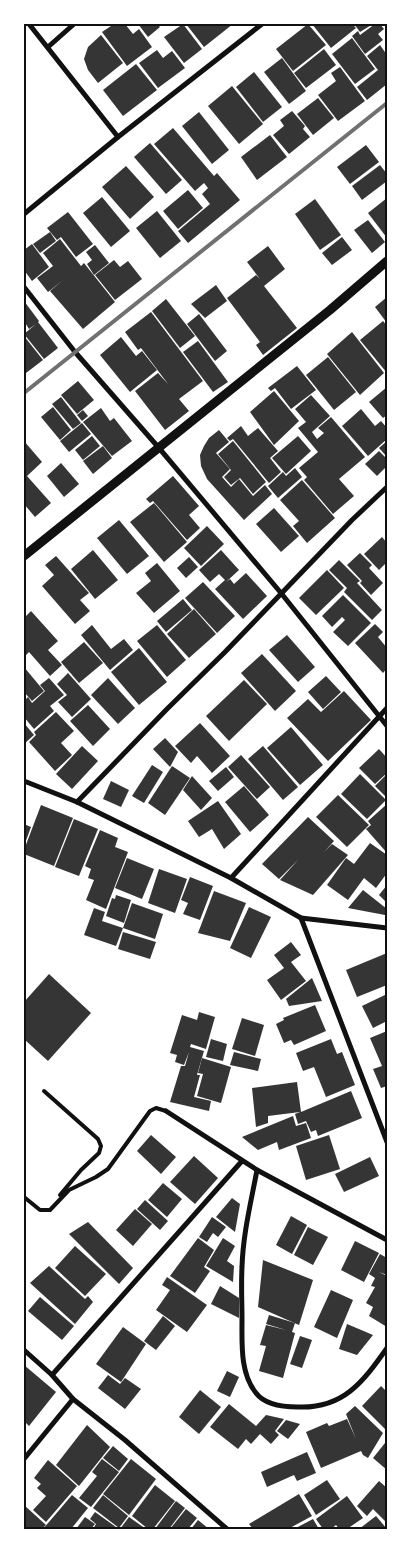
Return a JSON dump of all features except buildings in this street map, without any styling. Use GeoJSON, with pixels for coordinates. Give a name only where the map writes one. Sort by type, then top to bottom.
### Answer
{"type":"FeatureCollection","features":[{"type":"Feature","properties":{"kind":"street"},"geometry":{"type":"LineString","coordinates":[[29,24],[118,138]]}},
{"type":"Feature","properties":{"kind":"street"},"geometry":{"type":"LineString","coordinates":[[48,46],[74,24]]}},
{"type":"Feature","properties":{"kind":"street"},"geometry":{"type":"LineString","coordinates":[[24,214],[262,24]]}},
{"type":"Feature","properties":{"kind":"street"},"geometry":{"type":"LineString","coordinates":[[24,556],[330,310],[387,261]]}},
{"type":"Feature","properties":{"kind":"street"},"geometry":{"type":"LineString","coordinates":[[24,287],[75,352],[281,593],[387,726]]}},
{"type":"Feature","properties":{"kind":"street"},"geometry":{"type":"LineString","coordinates":[[77,802],[352,520],[387,487]]}},
{"type":"Feature","properties":{"kind":"street"},"geometry":{"type":"LineString","coordinates":[[231,878],[387,708]]}},
{"type":"Feature","properties":{"kind":"street"},"geometry":{"type":"LineString","coordinates":[[24,781],[77,802],[231,878],[302,918],[387,928]]}},
{"type":"Feature","properties":{"kind":"street"},"geometry":{"type":"LineString","coordinates":[[302,918],[387,1142]]}},
{"type":"Feature","properties":{"kind":"street"},"geometry":{"type":"LineString","coordinates":[[166,1111],[257,1170],[387,1240]]}},
{"type":"Feature","properties":{"kind":"street"},"geometry":{"type":"LineString","coordinates":[[52,1374],[242,1161]]}},
{"type":"Feature","properties":{"kind":"street"},"geometry":{"type":"LineString","coordinates":[[257,1170],[247,1224],[242,1266],[244,1360],[248,1379],[256,1394],[267,1402],[279,1406],[306,1408],[330,1403],[346,1395],[362,1382],[387,1348]]}},
{"type":"Feature","properties":{"kind":"street"},"geometry":{"type":"LineString","coordinates":[[24,1350],[52,1374],[74,1399],[132,1446],[227,1529]]}},
{"type":"Feature","properties":{"kind":"street"},"geometry":{"type":"LineString","coordinates":[[24,1459],[74,1399]]}},
{"type":"Feature","properties":{"kind":"lane"},"geometry":{"type":"LineString","coordinates":[[44,1091],[98,1139],[102,1147],[100,1153],[85,1166],[64,1190],[52,1208]]}},
{"type":"Feature","properties":{"kind":"lane"},"geometry":{"type":"LineString","coordinates":[[24,1197],[42,1211],[48,1211],[69,1190],[108,1169],[150,1111],[156,1108],[166,1111]]}},
{"type":"Feature","properties":{"kind":"railway"},"geometry":{"type":"LineString","coordinates":[[24,393],[387,103]]}}]}
